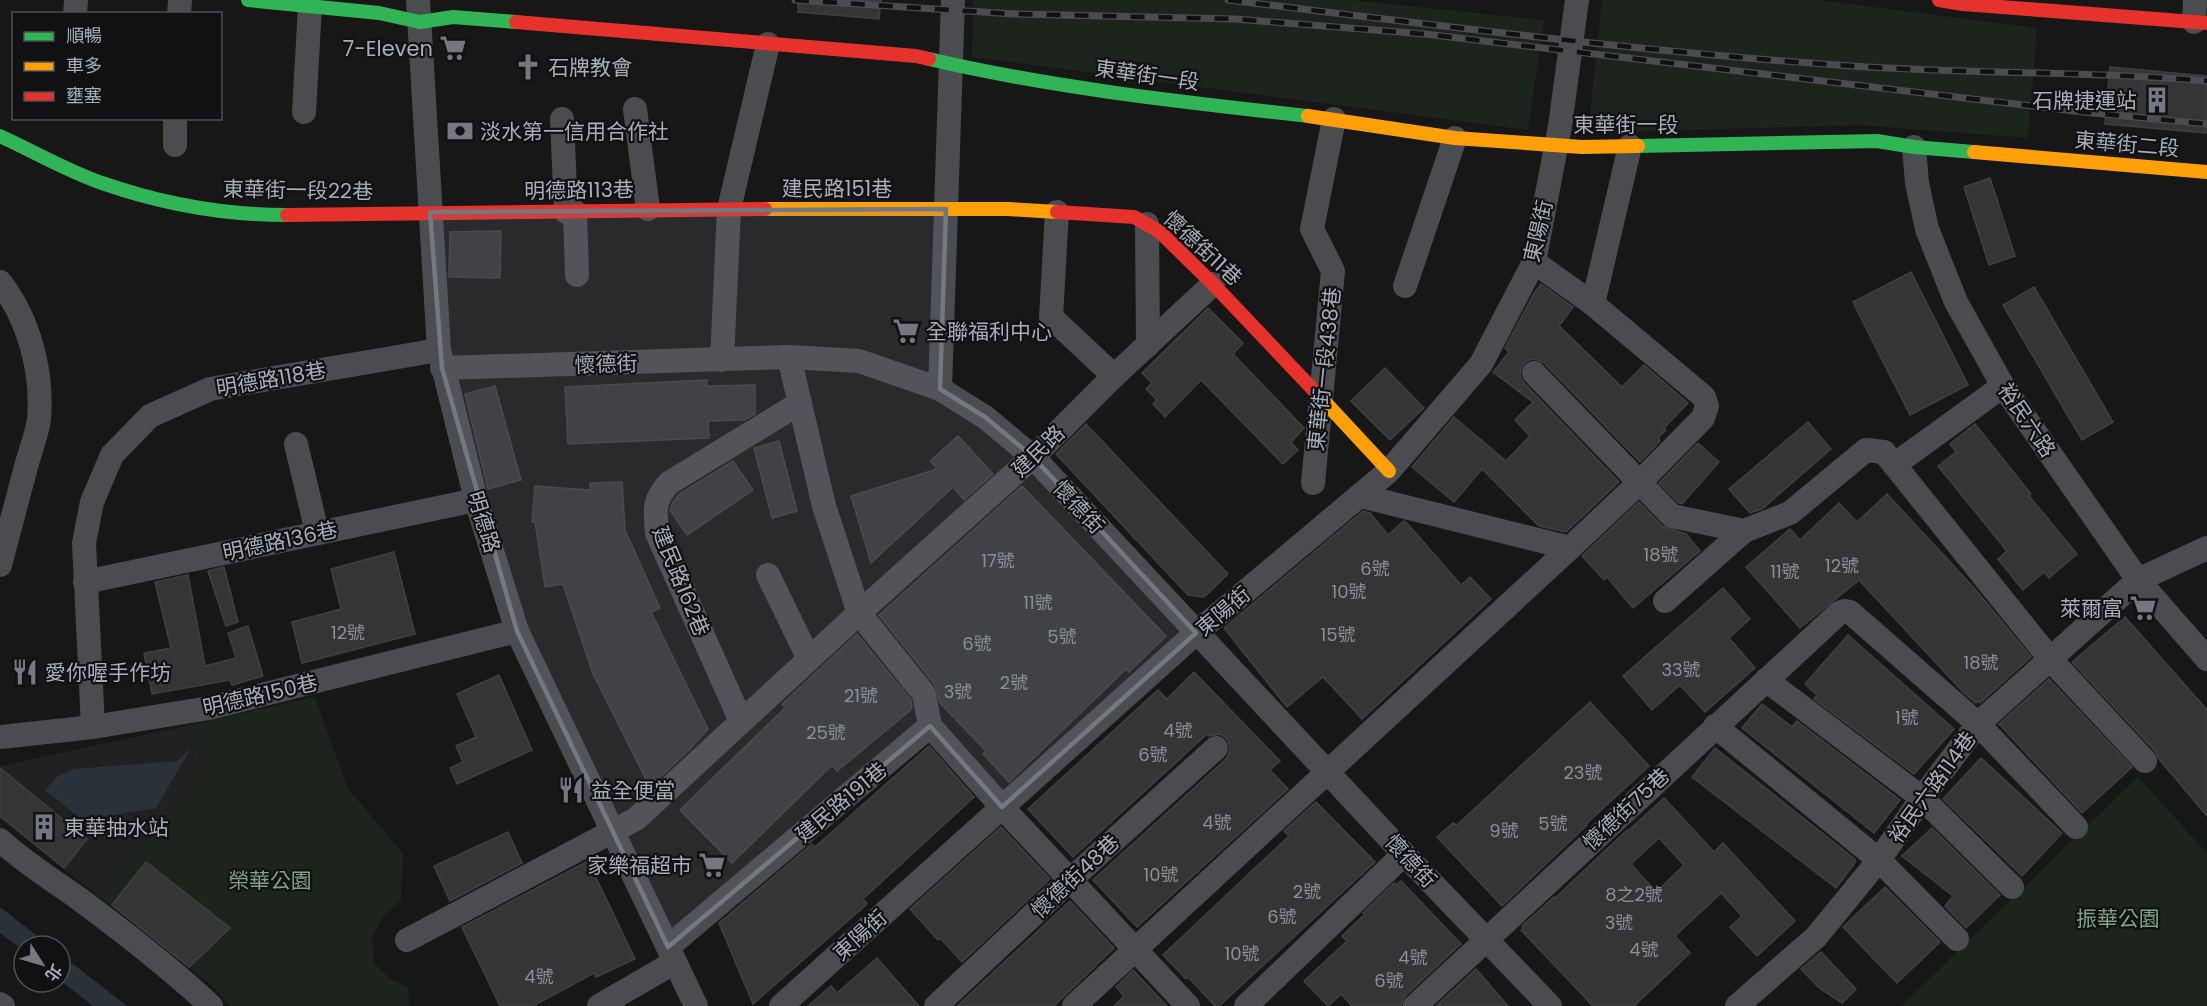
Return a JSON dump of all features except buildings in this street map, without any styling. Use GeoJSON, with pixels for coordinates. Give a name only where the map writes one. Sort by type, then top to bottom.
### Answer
{"type":"FeatureCollection","features":[{"type":"Feature","properties":{"kind":"street","name":"東華街一段"},"geometry":{"type":"LineString","coordinates":[[248,0],[379,13],[419,11],[453,17],[916,56],[989,73],[1205,105],[1334,119],[1455,138],[1557,145],[1630,146],[1877,141],[1914,147],[2043,158]]}},
{"type":"Feature","properties":{"kind":"street"},"geometry":{"type":"LineString","coordinates":[[940,389],[953,0]]}},
{"type":"Feature","properties":{"kind":"street","name":"東陽街"},"geometry":{"type":"LineString","coordinates":[[781,1006],[1196,633],[1389,471],[1481,364],[1534,262],[1557,145],[1576,0]]}},
{"type":"Feature","properties":{"kind":"street"},"geometry":{"type":"LineString","coordinates":[[1939,0],[2199,15]]}},
{"type":"Feature","properties":{"kind":"street"},"geometry":{"type":"LineString","coordinates":[[304,112],[310,6]]}},
{"type":"Feature","properties":{"kind":"street","name":"明德路"},"geometry":{"type":"LineString","coordinates":[[419,11],[440,359],[476,500],[517,631],[696,1006]]}},
{"type":"Feature","properties":{"kind":"street"},"geometry":{"type":"LineString","coordinates":[[722,360],[729,209],[768,44]]}},
{"type":"Feature","properties":{"kind":"street"},"geometry":{"type":"LineString","coordinates":[[635,109],[648,209]]}},
{"type":"Feature","properties":{"kind":"street"},"geometry":{"type":"LineString","coordinates":[[562,119],[577,275]]}},
{"type":"Feature","properties":{"kind":"street","name":"東華街一段438巷"},"geometry":{"type":"LineString","coordinates":[[1313,483],[1333,272],[1312,229],[1334,119]]}},
{"type":"Feature","properties":{"kind":"street"},"geometry":{"type":"LineString","coordinates":[[174,145],[176,120]]}},
{"type":"Feature","properties":{"kind":"street","name":"東華街一段22巷"},"geometry":{"type":"LineString","coordinates":[[0,136],[104,184],[185,206],[256,214],[430,212]]}},
{"type":"Feature","properties":{"kind":"street"},"geometry":{"type":"LineString","coordinates":[[1405,286],[1455,138]]}},
{"type":"Feature","properties":{"kind":"street"},"geometry":{"type":"LineString","coordinates":[[1593,304],[1630,146]]}},
{"type":"Feature","properties":{"kind":"street","name":"裕民六路"},"geometry":{"type":"LineString","coordinates":[[1914,147],[1917,183],[1927,229],[1956,302],[2003,386],[2138,580],[2207,659]]}},
{"type":"Feature","properties":{"kind":"street","name":"東華街二段"},"geometry":{"type":"LineString","coordinates":[[2043,158],[2207,172]]}},
{"type":"Feature","properties":{"kind":"street","name":"明德路113巷"},"geometry":{"type":"LineString","coordinates":[[430,212],[729,209]]}},
{"type":"Feature","properties":{"kind":"street","name":"建民路151巷"},"geometry":{"type":"LineString","coordinates":[[729,209],[946,209]]}},
{"type":"Feature","properties":{"kind":"street","name":"懷德街11巷"},"geometry":{"type":"LineString","coordinates":[[946,209],[1008,209],[1134,217],[1147,224],[1160,232],[1213,284],[1389,471]]}},
{"type":"Feature","properties":{"kind":"street"},"geometry":{"type":"LineString","coordinates":[[1057,212],[1052,317],[1114,376]]}},
{"type":"Feature","properties":{"kind":"street"},"geometry":{"type":"LineString","coordinates":[[1147,224],[1148,345]]}},
{"type":"Feature","properties":{"kind":"street"},"geometry":{"type":"LineString","coordinates":[[1074,1006],[1134,948],[1570,548],[1703,418],[1707,406],[1704,397],[1593,304],[1534,262]]}},
{"type":"Feature","properties":{"kind":"street"},"geometry":{"type":"LineString","coordinates":[[0,282],[10,295],[24,322],[34,356],[39,390],[39,420],[0,565]]}},
{"type":"Feature","properties":{"kind":"street","name":"建民路"},"geometry":{"type":"LineString","coordinates":[[407,940],[636,819],[859,613],[1033,457],[1114,376],[1213,284]]}},
{"type":"Feature","properties":{"kind":"street"},"geometry":{"type":"LineString","coordinates":[[789,357],[824,506],[859,613],[924,694],[930,726],[1002,807],[1188,1006]]}},
{"type":"Feature","properties":{"kind":"street","name":"懷德街"},"geometry":{"type":"LineString","coordinates":[[440,359],[722,360],[789,357],[860,361],[940,389],[985,417],[1033,457],[1404,854],[1550,1006]]}},
{"type":"Feature","properties":{"kind":"street","name":"明德路118巷"},"geometry":{"type":"LineString","coordinates":[[93,727],[84,543],[92,502],[112,455],[150,416],[210,389],[440,359]]}},
{"type":"Feature","properties":{"kind":"street"},"geometry":{"type":"LineString","coordinates":[[1534,373],[1672,516],[1744,531]]}},
{"type":"Feature","properties":{"kind":"street"},"geometry":{"type":"LineString","coordinates":[[1894,465],[2003,386]]}},
{"type":"Feature","properties":{"kind":"street","name":"建民路162巷"},"geometry":{"type":"LineString","coordinates":[[741,721],[657,533],[655,509],[660,494],[669,483],[800,403]]}},
{"type":"Feature","properties":{"kind":"street"},"geometry":{"type":"LineString","coordinates":[[296,444],[316,532]]}},
{"type":"Feature","properties":{"kind":"street"},"geometry":{"type":"LineString","coordinates":[[1665,600],[1744,531],[1790,513],[1866,450],[1884,452],[2051,660],[2145,761]]}},
{"type":"Feature","properties":{"kind":"street"},"geometry":{"type":"LineString","coordinates":[[1361,496],[1570,548]]}},
{"type":"Feature","properties":{"kind":"street","name":"明德路136巷"},"geometry":{"type":"LineString","coordinates":[[85,582],[476,500]]}},
{"type":"Feature","properties":{"kind":"street","name":"裕民六路114巷"},"geometry":{"type":"LineString","coordinates":[[1737,1006],[1816,938],[1879,860],[1978,724],[2138,580],[2207,548]]}},
{"type":"Feature","properties":{"kind":"street"},"geometry":{"type":"LineString","coordinates":[[768,575],[809,659]]}},
{"type":"Feature","properties":{"kind":"street","name":"懷德街75巷"},"geometry":{"type":"LineString","coordinates":[[1415,1006],[1715,726],[1839,613],[1845,611],[1850,612],[1978,724],[2076,827]]}},
{"type":"Feature","properties":{"kind":"street","name":"明德路150巷"},"geometry":{"type":"LineString","coordinates":[[0,736],[93,727],[209,708],[517,631]]}},
{"type":"Feature","properties":{"kind":"street"},"geometry":{"type":"LineString","coordinates":[[1766,680],[1922,798],[2012,887]]}},
{"type":"Feature","properties":{"kind":"street","name":"建民路191巷"},"geometry":{"type":"LineString","coordinates":[[599,1006],[672,955],[930,726]]}},
{"type":"Feature","properties":{"kind":"street"},"geometry":{"type":"LineString","coordinates":[[1715,726],[1879,860],[1957,939]]}},
{"type":"Feature","properties":{"kind":"street","name":"懷德街48巷"},"geometry":{"type":"LineString","coordinates":[[936,1006],[1070,880],[1216,748]]}},
{"type":"Feature","properties":{"kind":"street"},"geometry":{"type":"LineString","coordinates":[[0,840],[168,968],[211,1006]]}},
{"type":"Feature","properties":{"kind":"street"},"geometry":{"type":"LineString","coordinates":[[1246,1006],[1404,854]]}},
{"type":"Feature","properties":{"kind":"highlighted area"},"geometry":{"type":"Polygon","coordinates":[[[946,209],[940,389],[985,417],[1033,457],[1196,633],[1002,807],[930,726],[668,947],[517,631],[442,368],[430,212],[946,209]]]}},
{"type":"Feature","properties":{"kind":"shaded area","name":"東華抽水站"},"geometry":{"type":"Polygon","coordinates":[[[190,725],[204,772],[102,899],[0,818],[0,766],[190,725]]]}},
{"type":"Feature","properties":{"kind":"shaded area"},"geometry":{"type":"Polygon","coordinates":[[[191,748],[156,808],[95,818],[89,825],[45,790],[57,777],[73,769],[177,761],[191,748]]]}},
{"type":"Feature","properties":{"kind":"shaded area"},"geometry":{"type":"Polygon","coordinates":[[[0,907],[35,934],[12,934],[12,942],[0,933],[0,907]]]}},
{"type":"Feature","properties":{"kind":"shaded area"},"geometry":{"type":"Polygon","coordinates":[[[72,963],[127,1006],[93,1006],[72,989],[72,963]]]}},
{"type":"Feature","properties":{"kind":"green space"},"geometry":{"type":"Polygon","coordinates":[[[973,0],[1351,0],[1544,20],[1528,130],[972,57],[973,0]]]}},
{"type":"Feature","properties":{"kind":"green space"},"geometry":{"type":"Polygon","coordinates":[[[1602,0],[1818,0],[2037,28],[2028,138],[1859,125],[1588,133],[1602,0]]]}},
{"type":"Feature","properties":{"kind":"green space","name":"榮華公園"},"geometry":{"type":"Polygon","coordinates":[[[315,697],[348,789],[403,853],[401,900],[382,918],[372,939],[374,963],[391,979],[408,987],[410,1006],[231,1006],[208,982],[102,899],[204,772],[190,725],[315,697]]]}},
{"type":"Feature","properties":{"kind":"green space","name":"振華公園"},"geometry":{"type":"Polygon","coordinates":[[[2138,777],[2207,853],[2207,1006],[1901,1006],[2138,777]]]}},
{"type":"Feature","properties":{"kind":"railway"},"geometry":{"type":"LineString","coordinates":[[795,0],[1014,14],[1235,19],[1425,34],[2083,112],[2207,124]]}},
{"type":"Feature","properties":{"kind":"railway"},"geometry":{"type":"LineString","coordinates":[[1228,0],[1539,37],[1774,60],[1896,69],[2207,81]]}},
{"type":"Feature","properties":{"kind":"traffic: fast"},"geometry":{"type":"LineString","coordinates":[[248,0],[379,13],[420,22],[453,17],[516,22]]}},
{"type":"Feature","properties":{"kind":"traffic: fast"},"geometry":{"type":"LineString","coordinates":[[929,59],[1070,86],[1308,116]]}},
{"type":"Feature","properties":{"kind":"traffic: fast"},"geometry":{"type":"LineString","coordinates":[[0,136],[66,168],[127,191],[194,207],[241,213],[287,215]]}},
{"type":"Feature","properties":{"kind":"traffic: fast"},"geometry":{"type":"LineString","coordinates":[[1638,146],[1877,141],[1974,152]]}},
{"type":"Feature","properties":{"kind":"traffic: slow"},"geometry":{"type":"LineString","coordinates":[[1308,116],[1455,138],[1582,147],[1638,146]]}},
{"type":"Feature","properties":{"kind":"traffic: slow"},"geometry":{"type":"LineString","coordinates":[[1974,152],[2207,172]]}},
{"type":"Feature","properties":{"kind":"traffic: slow"},"geometry":{"type":"LineString","coordinates":[[765,209],[1008,209],[1057,212]]}},
{"type":"Feature","properties":{"kind":"traffic: slow"},"geometry":{"type":"LineString","coordinates":[[1324,401],[1389,471]]}},
{"type":"Feature","properties":{"kind":"traffic: jam"},"geometry":{"type":"LineString","coordinates":[[1939,0],[1963,4],[2207,23]]}},
{"type":"Feature","properties":{"kind":"traffic: jam"},"geometry":{"type":"LineString","coordinates":[[516,22],[916,56],[929,59]]}},
{"type":"Feature","properties":{"kind":"traffic: jam"},"geometry":{"type":"LineString","coordinates":[[287,215],[765,209]]}},
{"type":"Feature","properties":{"kind":"traffic: jam"},"geometry":{"type":"LineString","coordinates":[[1057,212],[1134,217],[1160,232],[1213,284],[1324,401]]}},
{"type":"Feature","properties":{"kind":"place","name":"7-Eleven"},"geometry":{"type":"Point","coordinates":[453,48]}},
{"type":"Feature","properties":{"kind":"place","name":"石牌教會"},"geometry":{"type":"Point","coordinates":[528,67]}},
{"type":"Feature","properties":{"kind":"place","name":"石牌捷運站"},"geometry":{"type":"Point","coordinates":[2157,100]}},
{"type":"Feature","properties":{"kind":"place","name":"淡水第一信用合作社"},"geometry":{"type":"Point","coordinates":[460,131]}},
{"type":"Feature","properties":{"kind":"place","name":"全聯福利中心"},"geometry":{"type":"Point","coordinates":[906,331]}},
{"type":"Feature","properties":{"kind":"place","name":"萊爾富"},"geometry":{"type":"Point","coordinates":[2143,608]}},
{"type":"Feature","properties":{"kind":"place","name":"愛你喔手作坊"},"geometry":{"type":"Point","coordinates":[25,672]}},
{"type":"Feature","properties":{"kind":"place","name":"益全便當"},"geometry":{"type":"Point","coordinates":[571,790]}},
{"type":"Feature","properties":{"kind":"place","name":"東華抽水站"},"geometry":{"type":"Point","coordinates":[44,827]}},
{"type":"Feature","properties":{"kind":"place","name":"家樂福超市"},"geometry":{"type":"Point","coordinates":[712,865]}}]}
